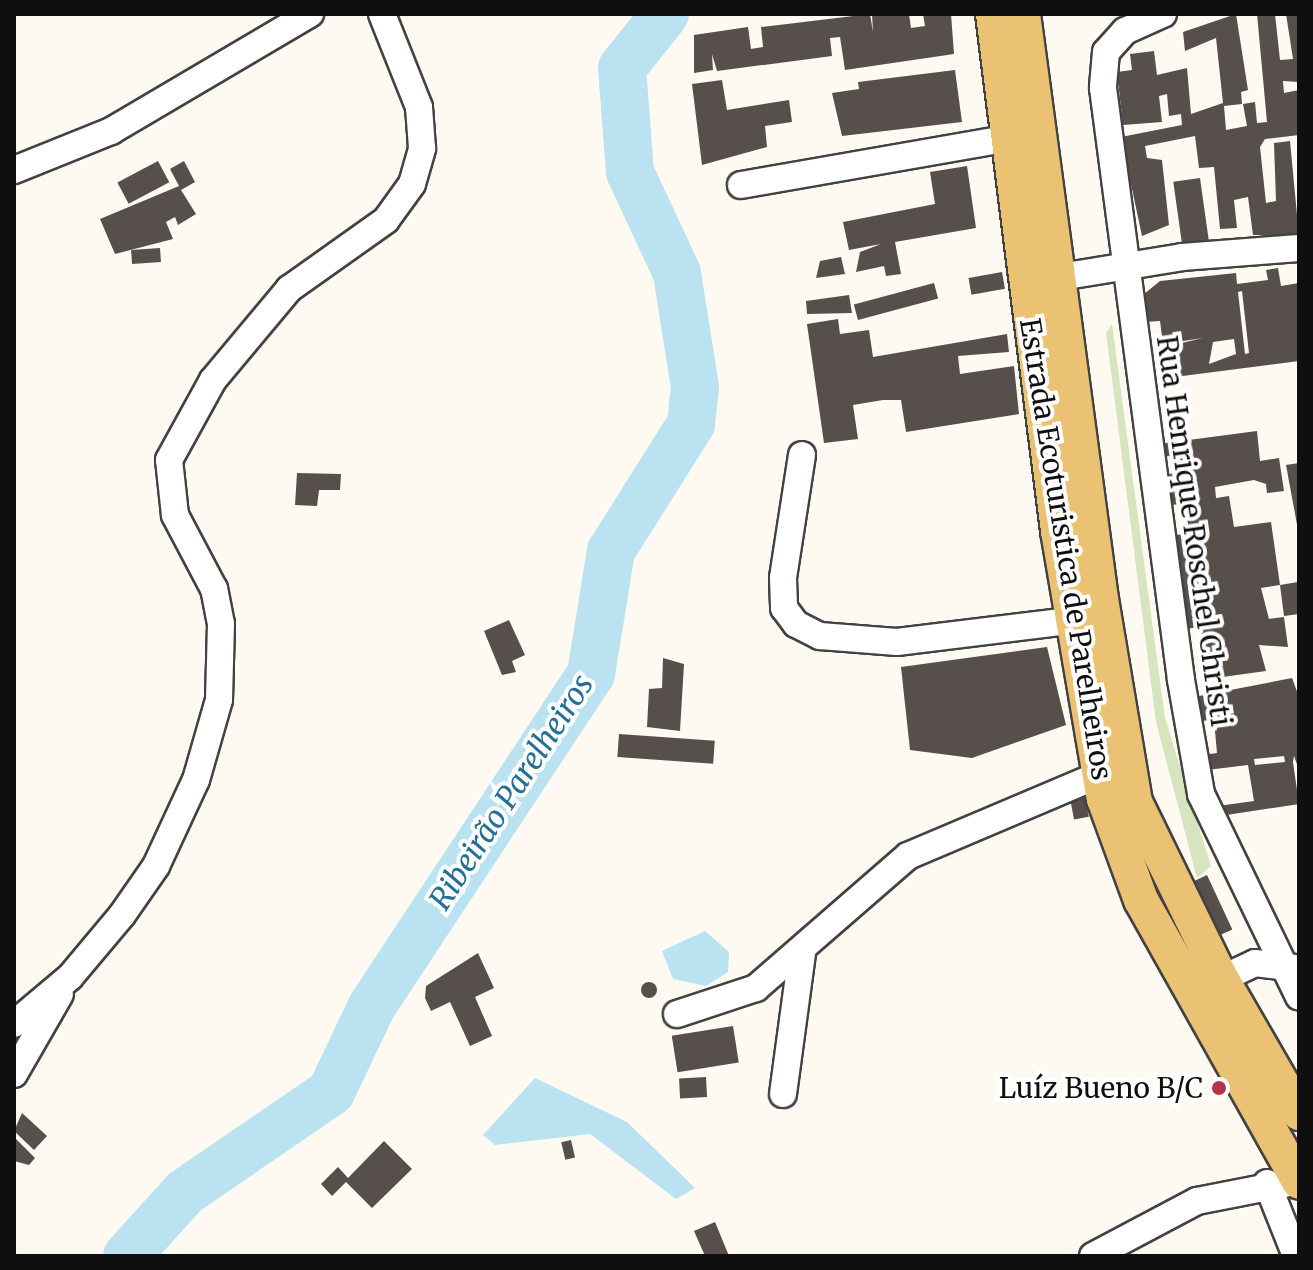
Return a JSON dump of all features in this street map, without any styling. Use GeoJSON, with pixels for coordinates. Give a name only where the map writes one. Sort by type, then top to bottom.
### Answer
{"type":"FeatureCollection","features":[{"type":"Feature","properties":{"kind":"main road","name":"Estrada Ecoturistica de Parelheiros"},"geometry":{"type":"LineString","coordinates":[[993,14],[1009,138],[1042,280],[1135,802],[1208,985],[1291,1172]]}},
{"type":"Feature","properties":{"kind":"main road","name":"Estrada Ecoturistica de Parelheiros"},"geometry":{"type":"LineString","coordinates":[[1023,14],[1042,280],[1076,620],[1101,774],[1141,900],[1208,985],[1299,1113]]}},
{"type":"Feature","properties":{"kind":"street"},"geometry":{"type":"LineString","coordinates":[[14,170],[111,131],[310,14]]}},
{"type":"Feature","properties":{"kind":"street"},"geometry":{"type":"LineString","coordinates":[[14,1074],[70,977],[156,866],[196,780],[219,700],[221,624],[214,589],[167,489],[174,441],[213,380],[289,289],[386,220],[412,184],[422,148],[419,107],[382,14]]}},
{"type":"Feature","properties":{"kind":"street","name":"Rua Henrique Roschel Christi"},"geometry":{"type":"LineString","coordinates":[[1163,14],[1125,31],[1106,52],[1104,103],[1190,745],[1217,836],[1291,967],[1299,997]]}},
{"type":"Feature","properties":{"kind":"street"},"geometry":{"type":"LineString","coordinates":[[741,185],[1009,138]]}},
{"type":"Feature","properties":{"kind":"street"},"geometry":{"type":"LineString","coordinates":[[1042,280],[1126,265],[1299,248]]}},
{"type":"Feature","properties":{"kind":"street"},"geometry":{"type":"LineString","coordinates":[[802,455],[783,578],[784,608],[796,624],[820,636],[897,642],[1076,620]]}},
{"type":"Feature","properties":{"kind":"street"},"geometry":{"type":"LineString","coordinates":[[677,1014],[756,988],[802,954],[908,856],[1101,774]]}},
{"type":"Feature","properties":{"kind":"street"},"geometry":{"type":"LineString","coordinates":[[783,1094],[802,954]]}},
{"type":"Feature","properties":{"kind":"street"},"geometry":{"type":"LineString","coordinates":[[1208,985],[1255,963],[1291,967]]}},
{"type":"Feature","properties":{"kind":"street"},"geometry":{"type":"LineString","coordinates":[[14,1024],[70,977]]}},
{"type":"Feature","properties":{"kind":"street"},"geometry":{"type":"LineString","coordinates":[[1093,1256],[1197,1201],[1291,1172],[1296,1256]]}},
{"type":"Feature","properties":{"kind":"green space"},"geometry":{"type":"Polygon","coordinates":[[[1112,324],[1165,718],[1211,866],[1197,878],[1156,722],[1106,333],[1112,324]]]}},
{"type":"Feature","properties":{"kind":"water"},"geometry":{"type":"Polygon","coordinates":[[[705,931],[729,952],[728,972],[706,986],[673,979],[662,951],[705,931]]]}},
{"type":"Feature","properties":{"kind":"water"},"geometry":{"type":"Polygon","coordinates":[[[535,1078],[627,1122],[695,1188],[676,1199],[590,1134],[495,1145],[483,1135],[535,1078]]]}},
{"type":"Feature","properties":{"kind":"building"},"geometry":{"type":"Polygon","coordinates":[[[870,14],[873,32],[872,14],[909,14],[911,28],[925,26],[923,14],[951,14],[954,54],[845,70],[840,37],[830,38],[832,56],[717,71],[712,54],[713,70],[694,73],[694,35],[748,27],[751,49],[763,47],[761,27],[870,14]]]}},
{"type":"Feature","properties":{"kind":"building"},"geometry":{"type":"Polygon","coordinates":[[[1236,14],[1248,90],[1241,92],[1242,104],[1224,106],[1226,130],[1247,126],[1243,104],[1255,102],[1257,123],[1267,122],[1257,14],[1275,14],[1280,60],[1293,59],[1286,14],[1299,14],[1299,82],[1283,81],[1284,93],[1299,90],[1299,135],[1265,139],[1260,147],[1266,203],[1276,201],[1274,143],[1290,141],[1299,236],[1253,235],[1248,197],[1234,200],[1237,228],[1220,229],[1214,167],[1199,168],[1195,136],[1145,146],[1147,158],[1162,160],[1169,225],[1142,236],[1121,137],[1182,125],[1181,114],[1169,116],[1167,94],[1159,96],[1162,122],[1123,125],[1117,72],[1132,70],[1130,54],[1154,51],[1157,75],[1187,68],[1191,114],[1223,103],[1216,38],[1185,51],[1183,32],[1236,14]]]}},
{"type":"Feature","properties":{"kind":"building"},"geometry":{"type":"Polygon","coordinates":[[[955,70],[962,122],[842,136],[832,93],[859,89],[858,82],[955,70]]]}},
{"type":"Feature","properties":{"kind":"building"},"geometry":{"type":"Polygon","coordinates":[[[722,80],[727,110],[789,100],[792,122],[765,126],[767,147],[702,165],[692,84],[722,80]]]}},
{"type":"Feature","properties":{"kind":"building"},"geometry":{"type":"Polygon","coordinates":[[[158,161],[169,182],[129,204],[117,183],[158,161]]]}},
{"type":"Feature","properties":{"kind":"building"},"geometry":{"type":"Polygon","coordinates":[[[184,161],[195,182],[181,190],[196,214],[178,225],[175,217],[166,222],[173,239],[115,254],[100,219],[179,186],[170,169],[184,161]]]}},
{"type":"Feature","properties":{"kind":"building"},"geometry":{"type":"Polygon","coordinates":[[[967,166],[976,228],[895,242],[901,274],[886,276],[884,266],[856,272],[860,252],[881,244],[849,250],[843,222],[935,204],[930,172],[967,166]]]}},
{"type":"Feature","properties":{"kind":"building"},"geometry":{"type":"Polygon","coordinates":[[[1200,178],[1209,244],[1183,248],[1173,182],[1200,178]]]}},
{"type":"Feature","properties":{"kind":"building"},"geometry":{"type":"Polygon","coordinates":[[[160,248],[161,262],[132,264],[131,250],[160,248]]]}},
{"type":"Feature","properties":{"kind":"building"},"geometry":{"type":"Polygon","coordinates":[[[841,257],[845,274],[816,278],[820,261],[841,257]]]}},
{"type":"Feature","properties":{"kind":"building"},"geometry":{"type":"Polygon","coordinates":[[[1278,268],[1281,286],[1299,283],[1299,361],[1167,378],[1164,347],[1203,338],[1163,344],[1160,321],[1145,322],[1144,294],[1160,281],[1236,273],[1237,284],[1268,280],[1266,270],[1278,268]],[[1242,291],[1238,292],[1245,354],[1249,353],[1242,291]],[[1234,339],[1213,342],[1209,364],[1236,354],[1234,339]]]}},
{"type":"Feature","properties":{"kind":"building"},"geometry":{"type":"Polygon","coordinates":[[[1002,272],[1005,289],[971,295],[969,278],[1002,272]]]}},
{"type":"Feature","properties":{"kind":"building"},"geometry":{"type":"Polygon","coordinates":[[[934,283],[938,298],[858,320],[854,304],[934,283]]]}},
{"type":"Feature","properties":{"kind":"building"},"geometry":{"type":"Polygon","coordinates":[[[849,295],[852,313],[807,314],[806,301],[849,295]]]}},
{"type":"Feature","properties":{"kind":"building"},"geometry":{"type":"Polygon","coordinates":[[[838,319],[840,334],[869,330],[873,357],[1007,334],[1009,352],[958,356],[960,374],[1014,366],[1019,414],[906,432],[901,400],[883,400],[853,405],[858,439],[824,443],[807,324],[838,319]]]}},
{"type":"Feature","properties":{"kind":"building"},"geometry":{"type":"Polygon","coordinates":[[[1257,431],[1260,461],[1279,458],[1284,491],[1267,493],[1266,484],[1254,480],[1215,487],[1216,498],[1229,496],[1234,527],[1271,522],[1280,585],[1261,588],[1269,619],[1284,617],[1288,647],[1259,645],[1266,671],[1208,679],[1201,627],[1184,629],[1170,536],[1189,533],[1185,503],[1166,506],[1162,475],[1181,472],[1180,455],[1160,457],[1158,444],[1257,431]]]}},
{"type":"Feature","properties":{"kind":"building"},"geometry":{"type":"Polygon","coordinates":[[[1299,463],[1299,530],[1298,530],[1286,465],[1299,463]]]}},
{"type":"Feature","properties":{"kind":"building"},"geometry":{"type":"Polygon","coordinates":[[[297,473],[341,474],[340,490],[319,490],[317,506],[295,505],[297,473]]]}},
{"type":"Feature","properties":{"kind":"building"},"geometry":{"type":"Polygon","coordinates":[[[1299,556],[1299,614],[1284,616],[1280,585],[1298,582],[1299,556]]]}},
{"type":"Feature","properties":{"kind":"building"},"geometry":{"type":"Polygon","coordinates":[[[509,620],[525,655],[512,661],[516,672],[502,675],[484,631],[509,620]]]}},
{"type":"Feature","properties":{"kind":"building"},"geometry":{"type":"Polygon","coordinates":[[[1047,647],[1066,725],[972,758],[910,750],[901,667],[1047,647]]]}},
{"type":"Feature","properties":{"kind":"building"},"geometry":{"type":"Polygon","coordinates":[[[663,658],[684,664],[680,731],[647,727],[649,689],[662,688],[663,658]]]}},
{"type":"Feature","properties":{"kind":"building"},"geometry":{"type":"Polygon","coordinates":[[[1292,678],[1299,697],[1299,770],[1294,756],[1293,762],[1299,804],[1220,816],[1218,806],[1254,801],[1248,765],[1207,770],[1203,755],[1217,753],[1214,720],[1198,721],[1194,697],[1292,678]],[[1284,756],[1254,759],[1255,765],[1285,762],[1284,756]]]}},
{"type":"Feature","properties":{"kind":"building"},"geometry":{"type":"Polygon","coordinates":[[[619,734],[715,741],[713,764],[617,757],[619,734]]]}},
{"type":"Feature","properties":{"kind":"building"},"geometry":{"type":"Polygon","coordinates":[[[1085,797],[1089,817],[1074,819],[1070,800],[1085,797]]]}},
{"type":"Feature","properties":{"kind":"building"},"geometry":{"type":"Polygon","coordinates":[[[1207,875],[1232,929],[1217,937],[1192,882],[1207,875]]]}},
{"type":"Feature","properties":{"kind":"building"},"geometry":{"type":"Polygon","coordinates":[[[478,953],[494,988],[475,997],[492,1036],[470,1046],[450,1002],[431,1011],[425,998],[426,986],[478,953]]]}},
{"type":"Feature","properties":{"kind":"building"},"geometry":{"type":"Polygon","coordinates":[[[649,982],[657,990],[649,998],[641,990],[649,982]]]}},
{"type":"Feature","properties":{"kind":"building"},"geometry":{"type":"Polygon","coordinates":[[[733,1026],[739,1063],[678,1072],[672,1036],[733,1026]]]}},
{"type":"Feature","properties":{"kind":"building"},"geometry":{"type":"Polygon","coordinates":[[[706,1077],[707,1097],[680,1098],[679,1078],[706,1077]]]}},
{"type":"Feature","properties":{"kind":"building"},"geometry":{"type":"Polygon","coordinates":[[[22,1113],[47,1136],[34,1150],[14,1131],[22,1113]]]}},
{"type":"Feature","properties":{"kind":"building"},"geometry":{"type":"Polygon","coordinates":[[[14,1137],[35,1158],[29,1165],[14,1161],[14,1137]]]}},
{"type":"Feature","properties":{"kind":"building"},"geometry":{"type":"Polygon","coordinates":[[[571,1140],[575,1158],[565,1160],[561,1142],[571,1140]]]}},
{"type":"Feature","properties":{"kind":"building"},"geometry":{"type":"Polygon","coordinates":[[[384,1141],[412,1169],[372,1208],[346,1182],[332,1196],[321,1184],[338,1167],[348,1178],[384,1141]]]}},
{"type":"Feature","properties":{"kind":"building"},"geometry":{"type":"Polygon","coordinates":[[[715,1222],[729,1256],[705,1256],[694,1231],[715,1222]]]}},
{"type":"Feature","properties":{"kind":"waterway","name":"Ribeirão Parelheiros"},"geometry":{"type":"LineString","coordinates":[[127,1256],[185,1192],[331,1092],[372,1006],[591,674],[611,551],[691,424],[695,387],[677,273],[630,172],[622,68],[665,14]]}},
{"type":"Feature","properties":{"kind":"place","name":"Luíz Bueno B/C"},"geometry":{"type":"Point","coordinates":[1219,1088]}}]}
